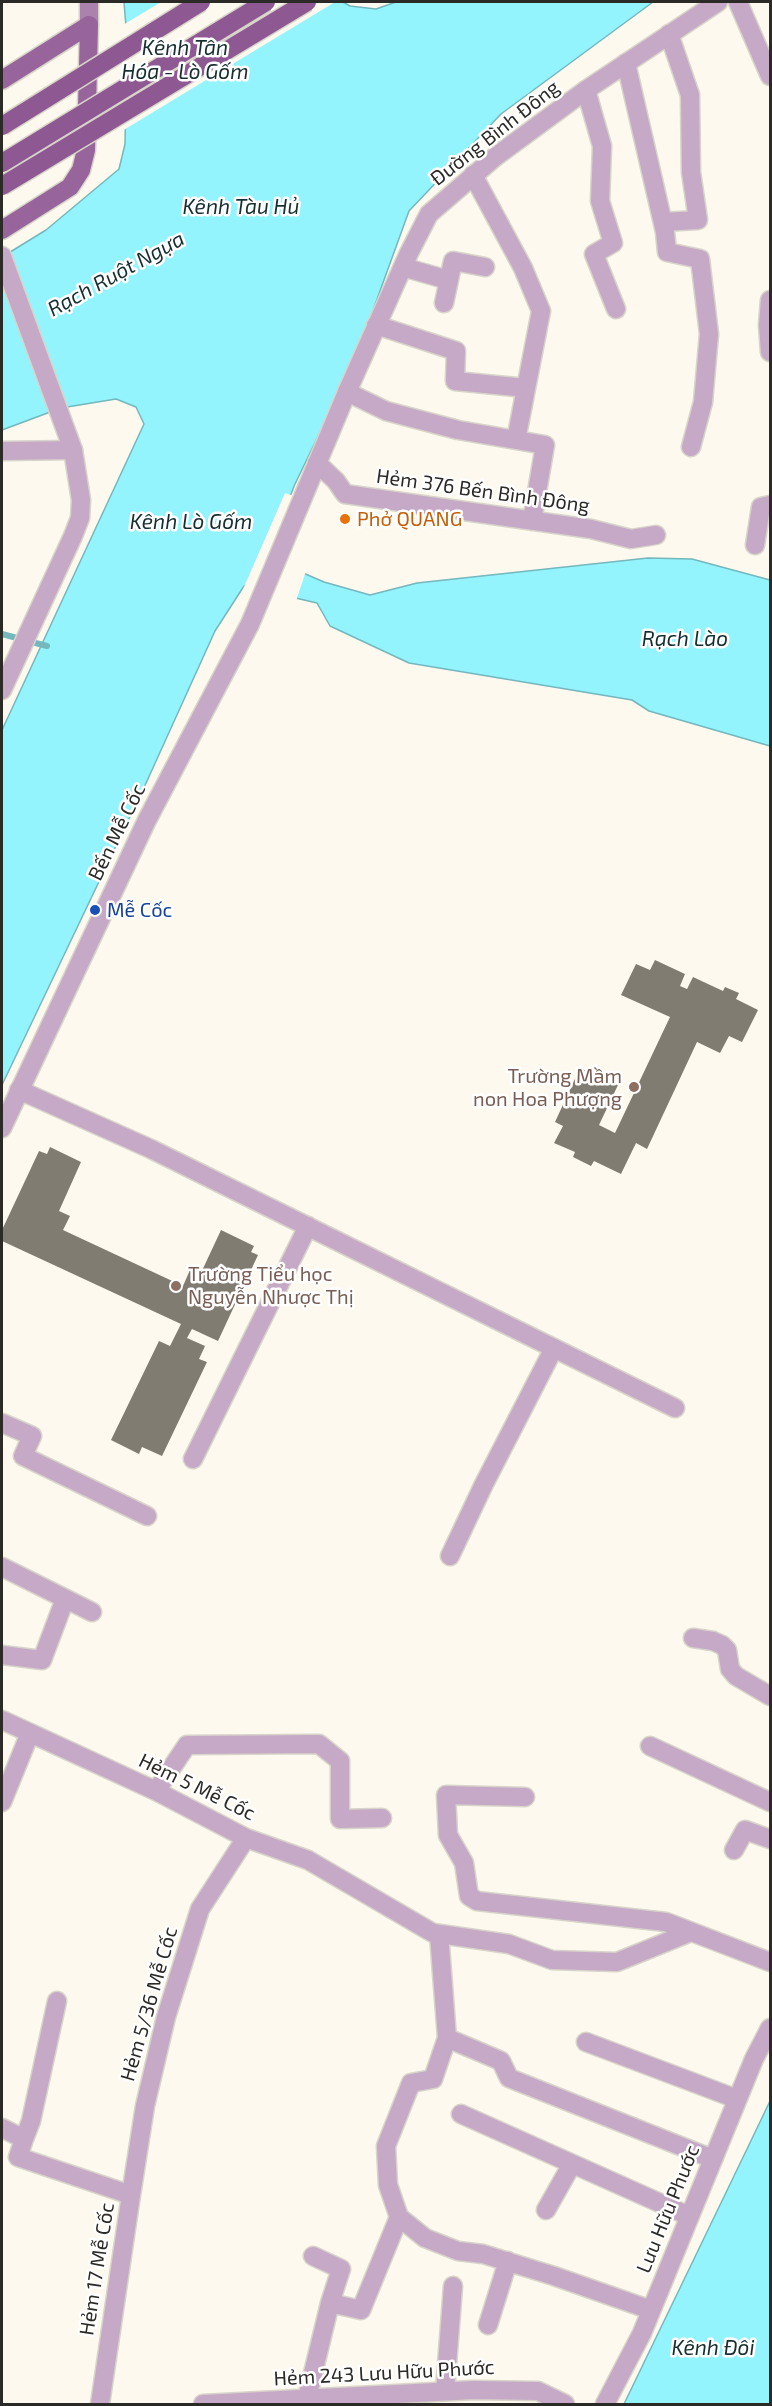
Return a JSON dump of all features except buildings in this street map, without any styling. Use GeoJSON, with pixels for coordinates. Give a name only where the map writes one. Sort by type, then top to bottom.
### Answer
{"type":"FeatureCollection","features":[{"type":"Feature","properties":{"kind":"highway"},"geometry":{"type":"LineString","coordinates":[[2,126],[201,2]]}},
{"type":"Feature","properties":{"kind":"highway"},"geometry":{"type":"LineString","coordinates":[[2,163],[266,2]]}},
{"type":"Feature","properties":{"kind":"highway"},"geometry":{"type":"LineString","coordinates":[[2,186],[307,2]]}},
{"type":"Feature","properties":{"kind":"main road"},"geometry":{"type":"LineString","coordinates":[[2,230],[70,187],[81,170],[86,150],[88,2]]}},
{"type":"Feature","properties":{"kind":"main road"},"geometry":{"type":"LineString","coordinates":[[2,80],[88,25]]}},
{"type":"Feature","properties":{"kind":"street","name":"Đường Bình Đông"},"geometry":{"type":"LineString","coordinates":[[307,487],[346,392],[429,214],[474,175],[586,90],[718,2]]}},
{"type":"Feature","properties":{"kind":"street"},"geometry":{"type":"LineString","coordinates":[[738,2],[771,76]]}},
{"type":"Feature","properties":{"kind":"street"},"geometry":{"type":"LineString","coordinates":[[663,222],[698,220],[691,172],[690,95],[669,34]]}},
{"type":"Feature","properties":{"kind":"street"},"geometry":{"type":"LineString","coordinates":[[626,63],[663,222],[667,252],[700,259],[709,334],[703,402],[691,447]]}},
{"type":"Feature","properties":{"kind":"street"},"geometry":{"type":"LineString","coordinates":[[586,90],[602,146],[600,201],[613,243],[594,254],[616,309]]}},
{"type":"Feature","properties":{"kind":"street"},"geometry":{"type":"LineString","coordinates":[[474,175],[523,268],[541,311],[516,440]]}},
{"type":"Feature","properties":{"kind":"street"},"geometry":{"type":"LineString","coordinates":[[2,256],[73,450],[81,500],[80,518],[2,690]]}},
{"type":"Feature","properties":{"kind":"street"},"geometry":{"type":"LineString","coordinates":[[444,303],[453,261],[485,267]]}},
{"type":"Feature","properties":{"kind":"street"},"geometry":{"type":"LineString","coordinates":[[403,267],[448,280]]}},
{"type":"Feature","properties":{"kind":"street"},"geometry":{"type":"LineString","coordinates":[[771,300],[768,325],[771,352]]}},
{"type":"Feature","properties":{"kind":"street"},"geometry":{"type":"LineString","coordinates":[[376,325],[456,351],[455,381],[526,388]]}},
{"type":"Feature","properties":{"kind":"street"},"geometry":{"type":"LineString","coordinates":[[346,392],[386,411],[458,430],[545,445],[532,520]]}},
{"type":"Feature","properties":{"kind":"street"},"geometry":{"type":"LineString","coordinates":[[2,450],[73,450]]}},
{"type":"Feature","properties":{"kind":"street","name":"Hẻm 376 Bến Bình Đông"},"geometry":{"type":"LineString","coordinates":[[317,463],[336,481],[345,494],[591,529],[631,539],[656,535]]}},
{"type":"Feature","properties":{"kind":"street","name":"Bến Mễ Cốc"},"geometry":{"type":"LineString","coordinates":[[2,1128],[147,820],[250,624],[307,487]]}},
{"type":"Feature","properties":{"kind":"street"},"geometry":{"type":"LineString","coordinates":[[755,545],[761,507],[771,505]]}},
{"type":"Feature","properties":{"kind":"street"},"geometry":{"type":"LineString","coordinates":[[20,1090],[151,1149],[675,1408]]}},
{"type":"Feature","properties":{"kind":"street"},"geometry":{"type":"LineString","coordinates":[[193,1459],[308,1226]]}},
{"type":"Feature","properties":{"kind":"street"},"geometry":{"type":"LineString","coordinates":[[450,1556],[554,1348]]}},
{"type":"Feature","properties":{"kind":"street"},"geometry":{"type":"LineString","coordinates":[[2,1423],[32,1436],[22,1456],[147,1516]]}},
{"type":"Feature","properties":{"kind":"street"},"geometry":{"type":"LineString","coordinates":[[2,1567],[92,1612]]}},
{"type":"Feature","properties":{"kind":"street"},"geometry":{"type":"LineString","coordinates":[[2,1655],[42,1660],[66,1599]]}},
{"type":"Feature","properties":{"kind":"street"},"geometry":{"type":"LineString","coordinates":[[693,1638],[722,1645],[726,1650],[730,1669],[736,1676],[771,1696]]}},
{"type":"Feature","properties":{"kind":"street","name":"Hẻm 5 Mễ Cốc"},"geometry":{"type":"LineString","coordinates":[[2,1720],[156,1791],[246,1838],[308,1860],[433,1933],[509,1944],[552,1960],[617,1962],[691,1932]]}},
{"type":"Feature","properties":{"kind":"street"},"geometry":{"type":"LineString","coordinates":[[2,1802],[30,1733]]}},
{"type":"Feature","properties":{"kind":"street"},"geometry":{"type":"LineString","coordinates":[[156,1791],[187,1745],[319,1744],[340,1761],[340,1819],[382,1818]]}},
{"type":"Feature","properties":{"kind":"street"},"geometry":{"type":"LineString","coordinates":[[650,1746],[771,1802]]}},
{"type":"Feature","properties":{"kind":"street"},"geometry":{"type":"LineString","coordinates":[[525,1797],[446,1795],[448,1835],[464,1863],[470,1896],[477,1901],[666,1922],[771,1962]]}},
{"type":"Feature","properties":{"kind":"street"},"geometry":{"type":"LineString","coordinates":[[734,1850],[745,1830],[771,1839]]}},
{"type":"Feature","properties":{"kind":"street","name":"Hẻm 5/36 Mễ Cốc"},"geometry":{"type":"LineString","coordinates":[[131,2195],[145,2106],[166,2017],[200,1909],[246,1838]]}},
{"type":"Feature","properties":{"kind":"street"},"geometry":{"type":"LineString","coordinates":[[439,1934],[447,2038],[433,2079],[411,2083],[386,2146],[388,2185],[399,2217],[425,2238],[458,2251],[483,2254],[508,2261],[651,2310]]}},
{"type":"Feature","properties":{"kind":"street"},"geometry":{"type":"LineString","coordinates":[[2,2128],[24,2139],[31,2121],[57,2001]]}},
{"type":"Feature","properties":{"kind":"street","name":"Lưu Hữu Phước"},"geometry":{"type":"LineString","coordinates":[[605,2404],[642,2333],[737,2099],[754,2059],[771,2028]]}},
{"type":"Feature","properties":{"kind":"street"},"geometry":{"type":"LineString","coordinates":[[447,2038],[501,2061],[509,2078],[713,2159]]}},
{"type":"Feature","properties":{"kind":"street"},"geometry":{"type":"LineString","coordinates":[[586,2042],[737,2099]]}},
{"type":"Feature","properties":{"kind":"street"},"geometry":{"type":"LineString","coordinates":[[461,2114],[690,2216]]}},
{"type":"Feature","properties":{"kind":"street","name":"Hẻm 17 Mễ Cốc"},"geometry":{"type":"LineString","coordinates":[[24,2139],[18,2157],[131,2195],[100,2404]]}},
{"type":"Feature","properties":{"kind":"street"},"geometry":{"type":"LineString","coordinates":[[546,2210],[572,2164]]}},
{"type":"Feature","properties":{"kind":"street"},"geometry":{"type":"LineString","coordinates":[[330,2303],[361,2310],[399,2217]]}},
{"type":"Feature","properties":{"kind":"street"},"geometry":{"type":"LineString","coordinates":[[307,2398],[330,2303],[341,2269],[313,2256]]}},
{"type":"Feature","properties":{"kind":"street"},"geometry":{"type":"LineString","coordinates":[[488,2325],[508,2261]]}},
{"type":"Feature","properties":{"kind":"street"},"geometry":{"type":"LineString","coordinates":[[445,2391],[453,2286]]}},
{"type":"Feature","properties":{"kind":"street","name":"Hẻm 243 Lưu Hữu Phước"},"geometry":{"type":"LineString","coordinates":[[202,2404],[307,2398],[381,2399],[445,2391],[538,2391],[565,2404]]}},
{"type":"Feature","properties":{"kind":"water"},"geometry":{"type":"Polygon","coordinates":[[[124,2],[343,2],[350,6],[376,9],[396,2],[653,2],[501,114],[409,211],[355,360],[295,484],[266,557],[324,582],[370,595],[417,583],[648,558],[692,559],[770,580],[770,746],[649,711],[632,700],[409,663],[330,626],[317,603],[244,586],[215,631],[147,781],[2,1085],[2,730],[144,424],[136,407],[116,399],[61,408],[2,430],[2,257],[46,230],[119,169],[125,144],[127,39],[124,2]]]}},
{"type":"Feature","properties":{"kind":"water","name":"Kênh Đôi"},"geometry":{"type":"Polygon","coordinates":[[[770,2101],[770,2404],[624,2404],[747,2149],[770,2101]]]}},
{"type":"Feature","properties":{"kind":"pier","name":"Kênh Tân Hóa - Lò Gốm"},"geometry":{"type":"Polygon","coordinates":[[[161,2],[335,2],[122,131],[123,25],[161,2]]]}},
{"type":"Feature","properties":{"kind":"pier"},"geometry":{"type":"Polygon","coordinates":[[[285,493],[294,496],[270,556],[306,571],[296,601],[246,589],[237,603],[285,493]]]}},
{"type":"Feature","properties":{"kind":"waterway"},"geometry":{"type":"LineString","coordinates":[[2,634],[47,646]]}},
{"type":"Feature","properties":{"kind":"place","name":"Phở QUANG"},"geometry":{"type":"Point","coordinates":[345,519]}},
{"type":"Feature","properties":{"kind":"place","name":"Mễ Cốc"},"geometry":{"type":"Point","coordinates":[95,910]}},
{"type":"Feature","properties":{"kind":"place","name":"Trường Mầm non Hoa Phượng"},"geometry":{"type":"Point","coordinates":[634,1087]}},
{"type":"Feature","properties":{"kind":"place","name":"Trường Tiểu học Nguyễn Nhược Thị"},"geometry":{"type":"Point","coordinates":[176,1286]}},
{"type":"Feature","properties":{"kind":"water label","name":"Kênh Tàu Hủ"},"geometry":{"type":"Point","coordinates":[241,207]}},
{"type":"Feature","properties":{"kind":"water label","name":"Rạch Ruột Ngựa"},"geometry":{"type":"Point","coordinates":[116,274]}},
{"type":"Feature","properties":{"kind":"water label","name":"Kênh Lò Gốm"},"geometry":{"type":"Point","coordinates":[191,522]}},
{"type":"Feature","properties":{"kind":"water label","name":"Rạch Lào"},"geometry":{"type":"Point","coordinates":[685,639]}}]}
